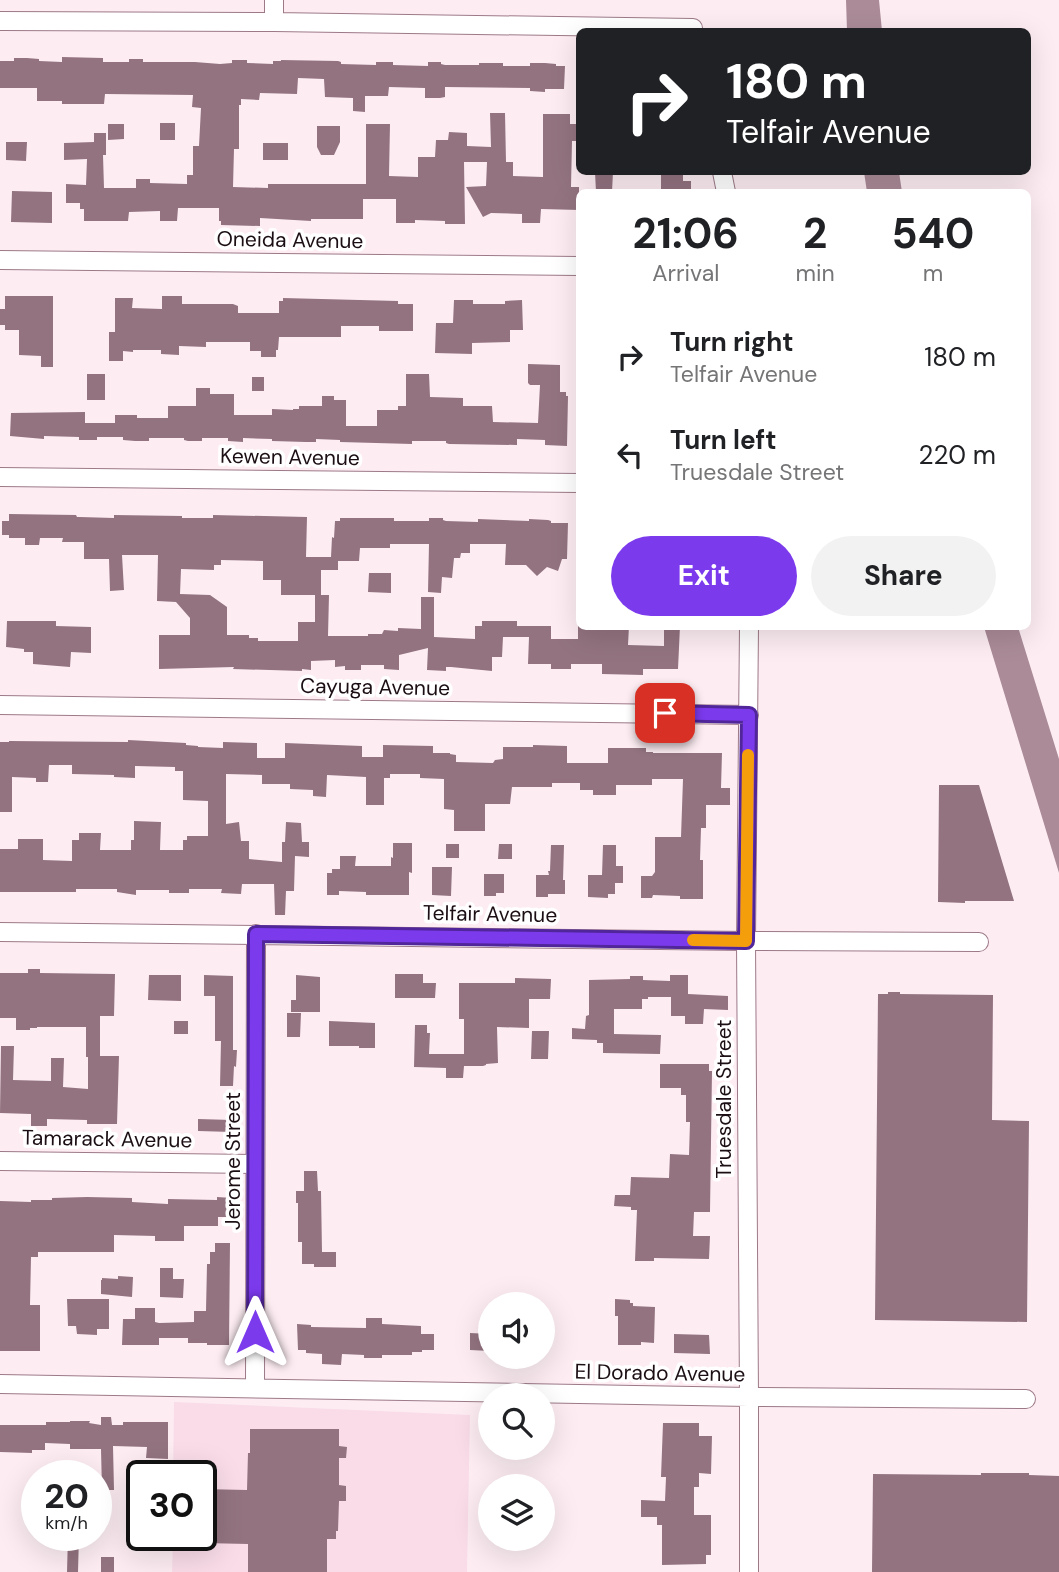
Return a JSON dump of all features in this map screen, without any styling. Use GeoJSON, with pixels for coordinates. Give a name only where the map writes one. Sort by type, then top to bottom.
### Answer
{"type":"FeatureCollection","features":[{"type":"Feature","properties":{"kind":"street"},"geometry":{"type":"LineString","coordinates":[[274,0],[274,22]]}},
{"type":"Feature","properties":{"kind":"street"},"geometry":{"type":"LineString","coordinates":[[0,21],[274,22],[588,28]]}},
{"type":"Feature","properties":{"kind":"street","name":"Oneida Avenue"},"geometry":{"type":"LineString","coordinates":[[0,260],[576,266]]}},
{"type":"Feature","properties":{"kind":"street","name":"Kewen Avenue"},"geometry":{"type":"LineString","coordinates":[[0,477],[576,483]]}},
{"type":"Feature","properties":{"kind":"street","name":"Truesdale Street"},"geometry":{"type":"LineString","coordinates":[[749,630],[746,941],[749,1572]]}},
{"type":"Feature","properties":{"kind":"street","name":"Cayuga Avenue"},"geometry":{"type":"LineString","coordinates":[[0,705],[749,715]]}},
{"type":"Feature","properties":{"kind":"street","name":"Telfair Avenue"},"geometry":{"type":"LineString","coordinates":[[0,932],[979,942]]}},
{"type":"Feature","properties":{"kind":"street","name":"Jerome Street"},"geometry":{"type":"LineString","coordinates":[[255,1388],[256,934]]}},
{"type":"Feature","properties":{"kind":"street","name":"Tamarack Avenue"},"geometry":{"type":"LineString","coordinates":[[0,1161],[255,1164]]}},
{"type":"Feature","properties":{"kind":"street","name":"El Dorado Avenue"},"geometry":{"type":"LineString","coordinates":[[0,1384],[1026,1399]]}},
{"type":"Feature","properties":{"kind":"shaded area"},"geometry":{"type":"Polygon","coordinates":[[[846,0],[879,0],[882,28],[847,28],[846,0]]]}},
{"type":"Feature","properties":{"kind":"shaded area"},"geometry":{"type":"Polygon","coordinates":[[[864,175],[899,175],[902,189],[867,189],[864,175]]]}},
{"type":"Feature","properties":{"kind":"shaded area"},"geometry":{"type":"Polygon","coordinates":[[[985,630],[1019,630],[1059,759],[1059,873],[985,630]]]}},
{"type":"Feature","properties":{"kind":"shaded area"},"geometry":{"type":"Polygon","coordinates":[[[174,1402],[470,1415],[467,1572],[172,1572],[173,1551],[217,1551],[217,1460],[173,1460],[174,1402]]]}},
{"type":"Feature","properties":{"kind":"building"},"geometry":{"type":"Polygon","coordinates":[[[62,57],[103,58],[103,62],[143,59],[143,62],[220,64],[232,63],[232,60],[247,60],[247,63],[273,64],[273,61],[281,60],[376,65],[376,62],[393,62],[393,65],[428,66],[428,62],[441,62],[445,65],[503,63],[503,66],[530,66],[530,63],[545,63],[565,66],[564,89],[545,89],[545,92],[530,91],[530,88],[445,87],[445,97],[425,98],[425,88],[389,87],[388,96],[365,96],[365,112],[353,111],[353,98],[325,97],[324,79],[298,78],[297,94],[260,93],[259,100],[241,99],[239,149],[234,149],[233,187],[268,188],[268,184],[366,184],[366,124],[390,124],[389,176],[418,177],[418,157],[435,157],[436,140],[448,140],[449,132],[467,133],[467,146],[491,147],[490,113],[505,113],[506,162],[513,162],[513,176],[543,177],[543,114],[570,114],[570,124],[576,124],[576,141],[572,141],[571,187],[579,187],[576,189],[576,210],[541,209],[540,223],[522,223],[522,214],[491,213],[483,217],[466,187],[486,186],[487,162],[464,162],[465,224],[415,220],[415,223],[396,223],[396,199],[363,199],[363,219],[311,221],[260,218],[260,226],[221,225],[219,208],[178,208],[177,221],[160,221],[160,211],[129,212],[128,221],[84,221],[84,209],[80,209],[80,203],[66,203],[66,184],[86,185],[87,159],[64,160],[64,143],[94,142],[94,133],[106,133],[106,155],[103,155],[104,188],[136,188],[136,179],[150,179],[150,183],[187,184],[187,175],[193,175],[193,146],[199,146],[201,108],[192,107],[193,95],[105,94],[104,104],[62,104],[62,101],[37,101],[37,88],[0,88],[0,61],[27,58],[62,62],[62,57]]]}},
{"type":"Feature","properties":{"kind":"building"},"geometry":{"type":"Polygon","coordinates":[[[160,123],[175,123],[175,140],[160,140],[160,123]]]}},
{"type":"Feature","properties":{"kind":"building"},"geometry":{"type":"Polygon","coordinates":[[[108,124],[124,124],[124,139],[108,140],[108,124]]]}},
{"type":"Feature","properties":{"kind":"building"},"geometry":{"type":"Polygon","coordinates":[[[317,126],[340,126],[340,142],[334,155],[321,155],[317,147],[317,126]]]}},
{"type":"Feature","properties":{"kind":"building"},"geometry":{"type":"Polygon","coordinates":[[[6,142],[27,142],[26,161],[6,160],[6,142]]]}},
{"type":"Feature","properties":{"kind":"building"},"geometry":{"type":"Polygon","coordinates":[[[263,143],[288,143],[288,160],[263,160],[263,143]]]}},
{"type":"Feature","properties":{"kind":"building"},"geometry":{"type":"Polygon","coordinates":[[[595,175],[613,175],[612,189],[596,189],[595,175]]]}},
{"type":"Feature","properties":{"kind":"building"},"geometry":{"type":"Polygon","coordinates":[[[661,175],[683,175],[683,181],[691,181],[691,189],[661,189],[661,175]]]}},
{"type":"Feature","properties":{"kind":"building"},"geometry":{"type":"Polygon","coordinates":[[[12,191],[52,192],[52,223],[11,222],[12,191]]]}},
{"type":"Feature","properties":{"kind":"building"},"geometry":{"type":"Polygon","coordinates":[[[5,296],[53,296],[53,367],[41,367],[41,356],[19,355],[19,330],[5,330],[5,325],[0,325],[0,309],[5,309],[5,296]]]}},
{"type":"Feature","properties":{"kind":"building"},"geometry":{"type":"Polygon","coordinates":[[[162,296],[182,296],[182,304],[233,304],[238,306],[238,313],[279,313],[279,301],[283,301],[283,298],[398,301],[398,304],[413,304],[413,331],[379,331],[379,326],[341,326],[341,337],[279,337],[276,357],[261,357],[261,351],[250,351],[250,342],[206,342],[206,347],[179,346],[179,355],[161,354],[161,350],[133,350],[123,351],[123,361],[109,361],[109,332],[115,332],[115,298],[133,298],[132,308],[162,309],[162,296]]]}},
{"type":"Feature","properties":{"kind":"building"},"geometry":{"type":"Polygon","coordinates":[[[454,300],[473,300],[473,304],[505,304],[505,301],[522,300],[523,330],[510,330],[510,342],[472,343],[472,354],[435,353],[436,323],[453,323],[454,300]]]}},
{"type":"Feature","properties":{"kind":"building"},"geometry":{"type":"Polygon","coordinates":[[[528,364],[560,365],[560,392],[566,392],[568,396],[567,446],[545,445],[545,440],[517,439],[517,445],[449,444],[446,441],[412,441],[412,444],[340,442],[316,439],[316,442],[306,442],[243,438],[243,442],[228,441],[228,438],[188,441],[184,438],[149,438],[149,441],[135,441],[123,440],[123,437],[79,440],[79,437],[44,436],[44,439],[10,436],[11,413],[85,412],[85,423],[115,423],[115,415],[168,418],[168,406],[196,406],[196,388],[210,388],[210,394],[234,394],[234,415],[272,415],[272,409],[293,410],[299,409],[299,406],[322,406],[322,396],[334,396],[334,400],[346,400],[346,426],[377,426],[377,410],[398,410],[398,406],[406,406],[406,374],[429,374],[430,397],[463,398],[463,406],[492,406],[493,422],[538,423],[540,385],[528,383],[528,364]]]}},
{"type":"Feature","properties":{"kind":"building"},"geometry":{"type":"Polygon","coordinates":[[[87,374],[105,374],[105,400],[87,400],[87,374]]]}},
{"type":"Feature","properties":{"kind":"building"},"geometry":{"type":"Polygon","coordinates":[[[252,377],[264,377],[264,391],[252,391],[252,377]]]}},
{"type":"Feature","properties":{"kind":"building"},"geometry":{"type":"Polygon","coordinates":[[[9,514],[114,518],[114,515],[182,518],[213,518],[213,515],[307,517],[306,557],[331,557],[335,521],[340,521],[340,518],[429,521],[429,518],[443,518],[446,521],[478,522],[478,519],[529,519],[568,523],[567,559],[562,559],[558,571],[547,567],[537,576],[526,565],[505,565],[506,544],[470,544],[470,553],[461,553],[460,558],[454,558],[452,578],[442,577],[441,593],[428,592],[429,544],[390,544],[390,548],[360,548],[359,561],[338,561],[338,570],[321,570],[321,595],[329,595],[328,636],[368,636],[382,634],[384,630],[398,631],[398,628],[421,629],[421,597],[434,597],[434,637],[475,639],[475,626],[482,626],[482,621],[517,621],[517,626],[551,626],[551,639],[578,639],[578,630],[629,630],[628,645],[664,646],[664,630],[680,630],[678,669],[643,669],[643,675],[602,674],[602,664],[571,664],[571,669],[551,669],[551,664],[528,664],[529,637],[503,637],[502,657],[492,657],[492,671],[451,667],[446,667],[446,671],[427,670],[428,648],[399,655],[399,670],[384,669],[384,665],[361,665],[361,670],[345,670],[345,666],[335,667],[335,660],[311,661],[311,670],[302,671],[233,669],[234,667],[159,669],[159,635],[190,635],[190,618],[176,602],[157,601],[158,555],[122,555],[124,590],[110,591],[109,559],[84,559],[84,542],[40,538],[39,545],[25,545],[25,538],[2,535],[2,521],[9,521],[9,514]],[[221,560],[221,565],[214,565],[214,570],[181,569],[180,594],[210,595],[227,607],[227,635],[249,635],[249,638],[258,638],[258,641],[298,641],[298,622],[315,622],[315,595],[281,595],[281,580],[263,580],[263,561],[221,560]]]}},
{"type":"Feature","properties":{"kind":"building"},"geometry":{"type":"Polygon","coordinates":[[[369,573],[391,573],[391,593],[368,592],[369,573]]]}},
{"type":"Feature","properties":{"kind":"building"},"geometry":{"type":"Polygon","coordinates":[[[7,621],[56,621],[56,626],[91,627],[91,653],[71,652],[70,667],[33,664],[33,652],[6,647],[7,621]]]}},
{"type":"Feature","properties":{"kind":"building"},"geometry":{"type":"Polygon","coordinates":[[[128,740],[223,748],[223,742],[257,743],[257,758],[285,758],[285,743],[362,746],[362,757],[383,757],[383,745],[433,746],[433,753],[456,755],[456,762],[493,763],[503,759],[503,747],[533,745],[567,746],[567,763],[608,763],[608,748],[646,748],[646,752],[653,753],[722,753],[721,788],[730,788],[730,805],[706,805],[706,828],[701,828],[703,899],[653,895],[652,898],[641,898],[641,876],[652,876],[655,872],[655,837],[681,837],[683,779],[652,779],[652,785],[616,785],[616,795],[593,795],[593,790],[580,790],[580,783],[552,783],[552,787],[512,787],[510,804],[485,804],[485,831],[454,831],[454,810],[444,809],[444,779],[420,778],[420,774],[390,774],[390,778],[384,778],[384,805],[366,805],[366,777],[327,775],[326,797],[313,796],[313,790],[290,789],[290,784],[262,784],[262,775],[226,774],[226,824],[239,822],[241,841],[249,841],[249,859],[282,862],[286,822],[301,823],[302,842],[309,842],[309,857],[295,856],[294,891],[286,891],[285,915],[275,915],[274,884],[242,884],[241,894],[221,893],[222,889],[189,889],[189,893],[136,890],[136,895],[117,892],[117,889],[0,892],[0,849],[18,849],[18,839],[43,839],[43,860],[72,861],[72,840],[79,840],[79,833],[101,833],[100,850],[131,850],[134,821],[161,822],[160,850],[183,850],[183,840],[187,840],[187,836],[208,836],[208,801],[183,800],[183,771],[175,771],[175,767],[135,766],[135,778],[72,774],[72,765],[49,765],[48,782],[36,782],[36,778],[12,777],[12,812],[0,812],[0,742],[128,740]]]}},
{"type":"Feature","properties":{"kind":"building"},"geometry":{"type":"Polygon","coordinates":[[[939,785],[979,785],[1014,901],[938,902],[939,785]]]}},
{"type":"Feature","properties":{"kind":"building"},"geometry":{"type":"Polygon","coordinates":[[[393,843],[412,843],[409,895],[366,895],[366,892],[339,891],[339,895],[327,895],[327,873],[332,873],[332,869],[340,869],[340,856],[356,856],[355,866],[391,866],[393,843]]]}},
{"type":"Feature","properties":{"kind":"building"},"geometry":{"type":"Polygon","coordinates":[[[446,844],[459,844],[459,858],[446,858],[446,844]]]}},
{"type":"Feature","properties":{"kind":"building"},"geometry":{"type":"Polygon","coordinates":[[[499,844],[512,844],[512,859],[498,859],[499,844]]]}},
{"type":"Feature","properties":{"kind":"building"},"geometry":{"type":"Polygon","coordinates":[[[551,845],[564,845],[565,894],[536,897],[536,875],[549,875],[551,845]]]}},
{"type":"Feature","properties":{"kind":"building"},"geometry":{"type":"Polygon","coordinates":[[[603,845],[616,845],[616,866],[623,866],[623,883],[615,883],[615,894],[608,894],[608,898],[588,897],[588,875],[602,875],[603,845]]]}},
{"type":"Feature","properties":{"kind":"building"},"geometry":{"type":"Polygon","coordinates":[[[432,867],[452,867],[451,896],[432,895],[432,867]]]}},
{"type":"Feature","properties":{"kind":"building"},"geometry":{"type":"Polygon","coordinates":[[[484,874],[504,874],[504,893],[484,896],[484,874]]]}},
{"type":"Feature","properties":{"kind":"building"},"geometry":{"type":"Polygon","coordinates":[[[28,969],[40,969],[40,973],[115,974],[114,1016],[100,1016],[100,1056],[119,1056],[117,1124],[87,1124],[87,1120],[47,1119],[47,1126],[31,1126],[31,1114],[0,1113],[1,1046],[14,1046],[13,1080],[51,1081],[51,1058],[64,1058],[63,1087],[88,1089],[86,1027],[16,1030],[16,1018],[0,1018],[0,973],[28,973],[28,969]]]}},
{"type":"Feature","properties":{"kind":"building"},"geometry":{"type":"Polygon","coordinates":[[[395,974],[423,974],[423,983],[436,983],[435,998],[395,998],[395,974]]]}},
{"type":"Feature","properties":{"kind":"building"},"geometry":{"type":"Polygon","coordinates":[[[149,975],[181,975],[181,1001],[148,1000],[149,975]]]}},
{"type":"Feature","properties":{"kind":"building"},"geometry":{"type":"Polygon","coordinates":[[[204,975],[233,976],[233,1050],[237,1050],[233,1086],[220,1086],[221,1041],[215,1041],[215,996],[204,996],[204,975]]]}},
{"type":"Feature","properties":{"kind":"building"},"geometry":{"type":"Polygon","coordinates":[[[296,975],[320,977],[320,1012],[291,1012],[291,1000],[296,1000],[296,975]]]}},
{"type":"Feature","properties":{"kind":"building"},"geometry":{"type":"Polygon","coordinates":[[[670,975],[688,975],[688,994],[728,996],[728,1010],[704,1009],[703,1024],[685,1024],[685,1016],[671,1016],[671,997],[642,999],[642,1009],[614,1009],[614,1034],[661,1035],[660,1054],[603,1053],[603,1043],[597,1043],[597,1040],[572,1039],[572,1028],[585,1029],[586,1016],[589,1015],[589,980],[643,976],[643,980],[670,981],[670,975]]]}},
{"type":"Feature","properties":{"kind":"building"},"geometry":{"type":"Polygon","coordinates":[[[515,978],[551,979],[550,999],[529,999],[529,1028],[497,1027],[498,1063],[464,1066],[463,1078],[446,1078],[446,1068],[414,1067],[415,1025],[427,1025],[427,1033],[430,1033],[429,1054],[464,1054],[464,1019],[459,1019],[459,983],[515,983],[515,978]]]}},
{"type":"Feature","properties":{"kind":"building"},"geometry":{"type":"Polygon","coordinates":[[[878,994],[993,995],[992,1120],[1029,1121],[1027,1322],[875,1320],[878,994]]]}},
{"type":"Feature","properties":{"kind":"building"},"geometry":{"type":"Polygon","coordinates":[[[287,1013],[301,1013],[300,1037],[287,1037],[287,1013]]]}},
{"type":"Feature","properties":{"kind":"building"},"geometry":{"type":"Polygon","coordinates":[[[174,1021],[188,1021],[188,1034],[174,1034],[174,1021]]]}},
{"type":"Feature","properties":{"kind":"building"},"geometry":{"type":"Polygon","coordinates":[[[329,1021],[375,1023],[375,1048],[329,1046],[329,1021]]]}},
{"type":"Feature","properties":{"kind":"building"},"geometry":{"type":"Polygon","coordinates":[[[532,1031],[549,1031],[548,1059],[531,1059],[532,1031]]]}},
{"type":"Feature","properties":{"kind":"building"},"geometry":{"type":"Polygon","coordinates":[[[660,1064],[709,1064],[709,1071],[712,1071],[710,1212],[694,1212],[693,1236],[710,1236],[709,1259],[654,1258],[654,1261],[635,1261],[637,1210],[614,1206],[615,1195],[630,1195],[631,1177],[669,1178],[670,1154],[689,1155],[690,1122],[686,1122],[686,1095],[681,1095],[681,1088],[660,1088],[660,1064]]]}},
{"type":"Feature","properties":{"kind":"building"},"geometry":{"type":"Polygon","coordinates":[[[198,1119],[232,1120],[232,1132],[198,1131],[198,1119]]]}},
{"type":"Feature","properties":{"kind":"building"},"geometry":{"type":"Polygon","coordinates":[[[304,1171],[317,1171],[318,1191],[321,1191],[322,1252],[336,1252],[336,1267],[302,1264],[302,1242],[298,1242],[296,1191],[304,1191],[304,1171]]]}},
{"type":"Feature","properties":{"kind":"building"},"geometry":{"type":"Polygon","coordinates":[[[52,1198],[132,1198],[132,1202],[168,1204],[168,1199],[232,1198],[232,1217],[218,1217],[218,1226],[184,1226],[184,1241],[155,1241],[155,1236],[114,1235],[114,1252],[38,1252],[38,1257],[31,1257],[30,1305],[40,1305],[40,1351],[0,1351],[0,1201],[31,1202],[52,1198]]]}},
{"type":"Feature","properties":{"kind":"building"},"geometry":{"type":"Polygon","coordinates":[[[215,1243],[230,1243],[229,1345],[188,1343],[188,1338],[159,1338],[159,1345],[122,1345],[123,1319],[135,1319],[135,1308],[155,1308],[155,1322],[159,1323],[194,1322],[194,1311],[206,1311],[207,1264],[210,1264],[210,1252],[215,1252],[215,1243]]]}},
{"type":"Feature","properties":{"kind":"building"},"geometry":{"type":"Polygon","coordinates":[[[160,1268],[173,1268],[173,1279],[184,1279],[183,1298],[160,1297],[160,1268]]]}},
{"type":"Feature","properties":{"kind":"building"},"geometry":{"type":"Polygon","coordinates":[[[118,1276],[133,1277],[132,1297],[101,1294],[102,1278],[118,1279],[118,1276]]]}},
{"type":"Feature","properties":{"kind":"building"},"geometry":{"type":"Polygon","coordinates":[[[67,1299],[109,1299],[109,1329],[97,1329],[97,1335],[77,1334],[76,1326],[68,1326],[67,1299]]]}},
{"type":"Feature","properties":{"kind":"building"},"geometry":{"type":"Polygon","coordinates":[[[615,1299],[630,1300],[633,1306],[655,1307],[654,1343],[618,1345],[615,1299]]]}},
{"type":"Feature","properties":{"kind":"building"},"geometry":{"type":"Polygon","coordinates":[[[366,1318],[382,1318],[382,1324],[421,1326],[421,1334],[434,1334],[434,1350],[412,1352],[412,1355],[382,1355],[382,1358],[342,1354],[341,1365],[322,1364],[322,1354],[298,1350],[297,1324],[311,1327],[366,1328],[366,1318]]]}},
{"type":"Feature","properties":{"kind":"building"},"geometry":{"type":"Polygon","coordinates":[[[470,1333],[478,1333],[478,1350],[470,1350],[470,1333]]]}},
{"type":"Feature","properties":{"kind":"building"},"geometry":{"type":"Polygon","coordinates":[[[674,1334],[709,1335],[710,1354],[674,1353],[674,1334]]]}},
{"type":"Feature","properties":{"kind":"building"},"geometry":{"type":"Polygon","coordinates":[[[101,1417],[111,1417],[112,1425],[123,1425],[123,1422],[168,1422],[168,1459],[146,1458],[147,1447],[113,1446],[112,1490],[112,1460],[101,1460],[101,1449],[70,1449],[70,1444],[45,1443],[45,1450],[32,1450],[32,1453],[0,1452],[0,1425],[90,1421],[89,1423],[101,1425],[101,1417]]]}},
{"type":"Feature","properties":{"kind":"building"},"geometry":{"type":"Polygon","coordinates":[[[663,1423],[699,1423],[699,1436],[712,1436],[711,1474],[699,1473],[699,1487],[694,1487],[694,1515],[711,1515],[711,1555],[706,1555],[706,1564],[662,1565],[662,1525],[657,1525],[657,1517],[641,1517],[641,1500],[665,1501],[666,1477],[661,1477],[663,1423]]]}},
{"type":"Feature","properties":{"kind":"building"},"geometry":{"type":"Polygon","coordinates":[[[250,1429],[339,1429],[339,1446],[347,1447],[346,1458],[339,1458],[339,1485],[346,1486],[346,1501],[339,1501],[336,1539],[327,1539],[327,1572],[248,1572],[248,1544],[217,1543],[217,1489],[247,1490],[250,1429]]]}},
{"type":"Feature","properties":{"kind":"building"},"geometry":{"type":"Polygon","coordinates":[[[981,1473],[1059,1476],[1059,1572],[872,1572],[873,1474],[981,1473]]]}},
{"type":"Feature","properties":{"kind":"building"},"geometry":{"type":"Polygon","coordinates":[[[68,1551],[79,1551],[78,1572],[67,1572],[68,1551]]]}},
{"type":"Feature","properties":{"kind":"building"},"geometry":{"type":"Polygon","coordinates":[[[101,1557],[114,1557],[114,1572],[101,1572],[101,1557]]]}},
{"type":"Feature","properties":{"kind":"slow traffic"},"geometry":{"type":"LineString","coordinates":[[693,940],[746,941],[748,755]]}},
{"type":"Feature","properties":{"kind":"route"},"geometry":{"type":"LineString","coordinates":[[255,1332],[256,934],[746,941],[749,715],[665,713]]}}]}
